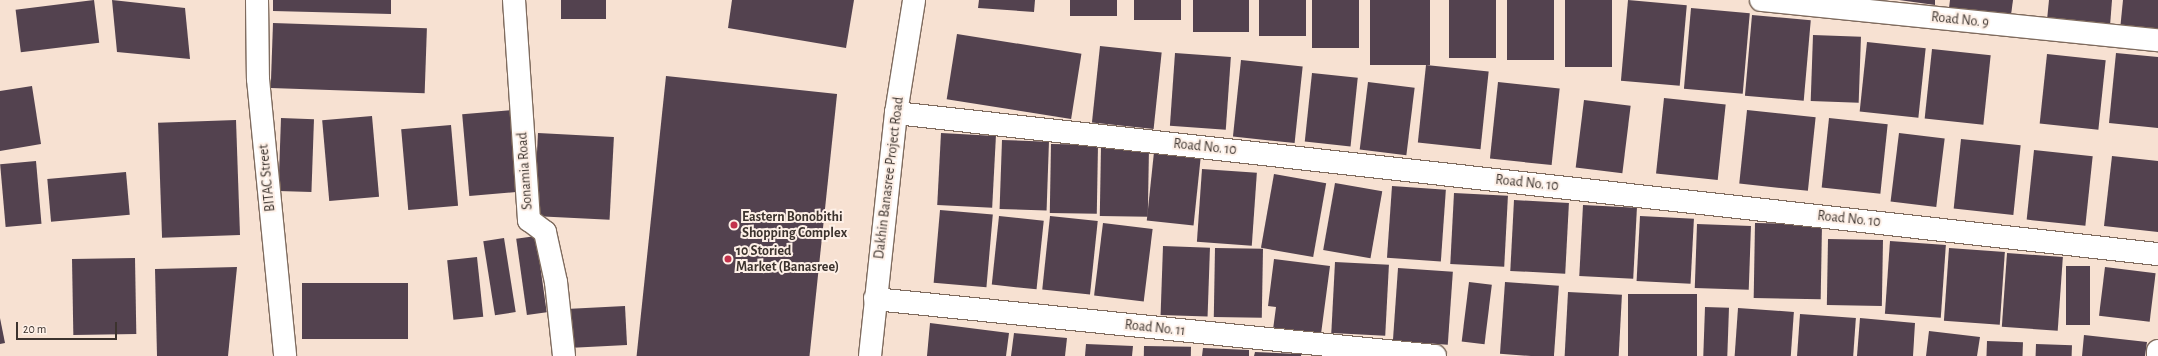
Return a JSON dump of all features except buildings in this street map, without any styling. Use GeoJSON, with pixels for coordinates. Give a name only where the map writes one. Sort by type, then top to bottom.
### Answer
{"type":"FeatureCollection","features":[{"type":"Feature","properties":{"kind":"street","name":"BITAC Street"},"geometry":{"type":"LineString","coordinates":[[257,0],[258,79],[285,356]]}},
{"type":"Feature","properties":{"kind":"street","name":"Sonamia Road"},"geometry":{"type":"LineString","coordinates":[[514,0],[529,220],[545,232],[556,282],[564,356]]}},
{"type":"Feature","properties":{"kind":"street","name":"Dakhin Banasree Project Road"},"geometry":{"type":"LineString","coordinates":[[870,356],[896,113],[914,0]]}},
{"type":"Feature","properties":{"kind":"street","name":"Road No. 9"},"geometry":{"type":"LineString","coordinates":[[1761,0],[2158,40]]}},
{"type":"Feature","properties":{"kind":"street","name":"Road No. 10"},"geometry":{"type":"LineString","coordinates":[[896,113],[2158,254]]}},
{"type":"Feature","properties":{"kind":"street","name":"Road No. 11"},"geometry":{"type":"LineString","coordinates":[[875,299],[1435,356]]}},
{"type":"Feature","properties":{"kind":"place","name":"Eastern Bonobithi Shopping Complex"},"geometry":{"type":"Point","coordinates":[734,225]}},
{"type":"Feature","properties":{"kind":"place","name":"10 Storied Market (Banasree)"},"geometry":{"type":"Point","coordinates":[728,259]}}]}
